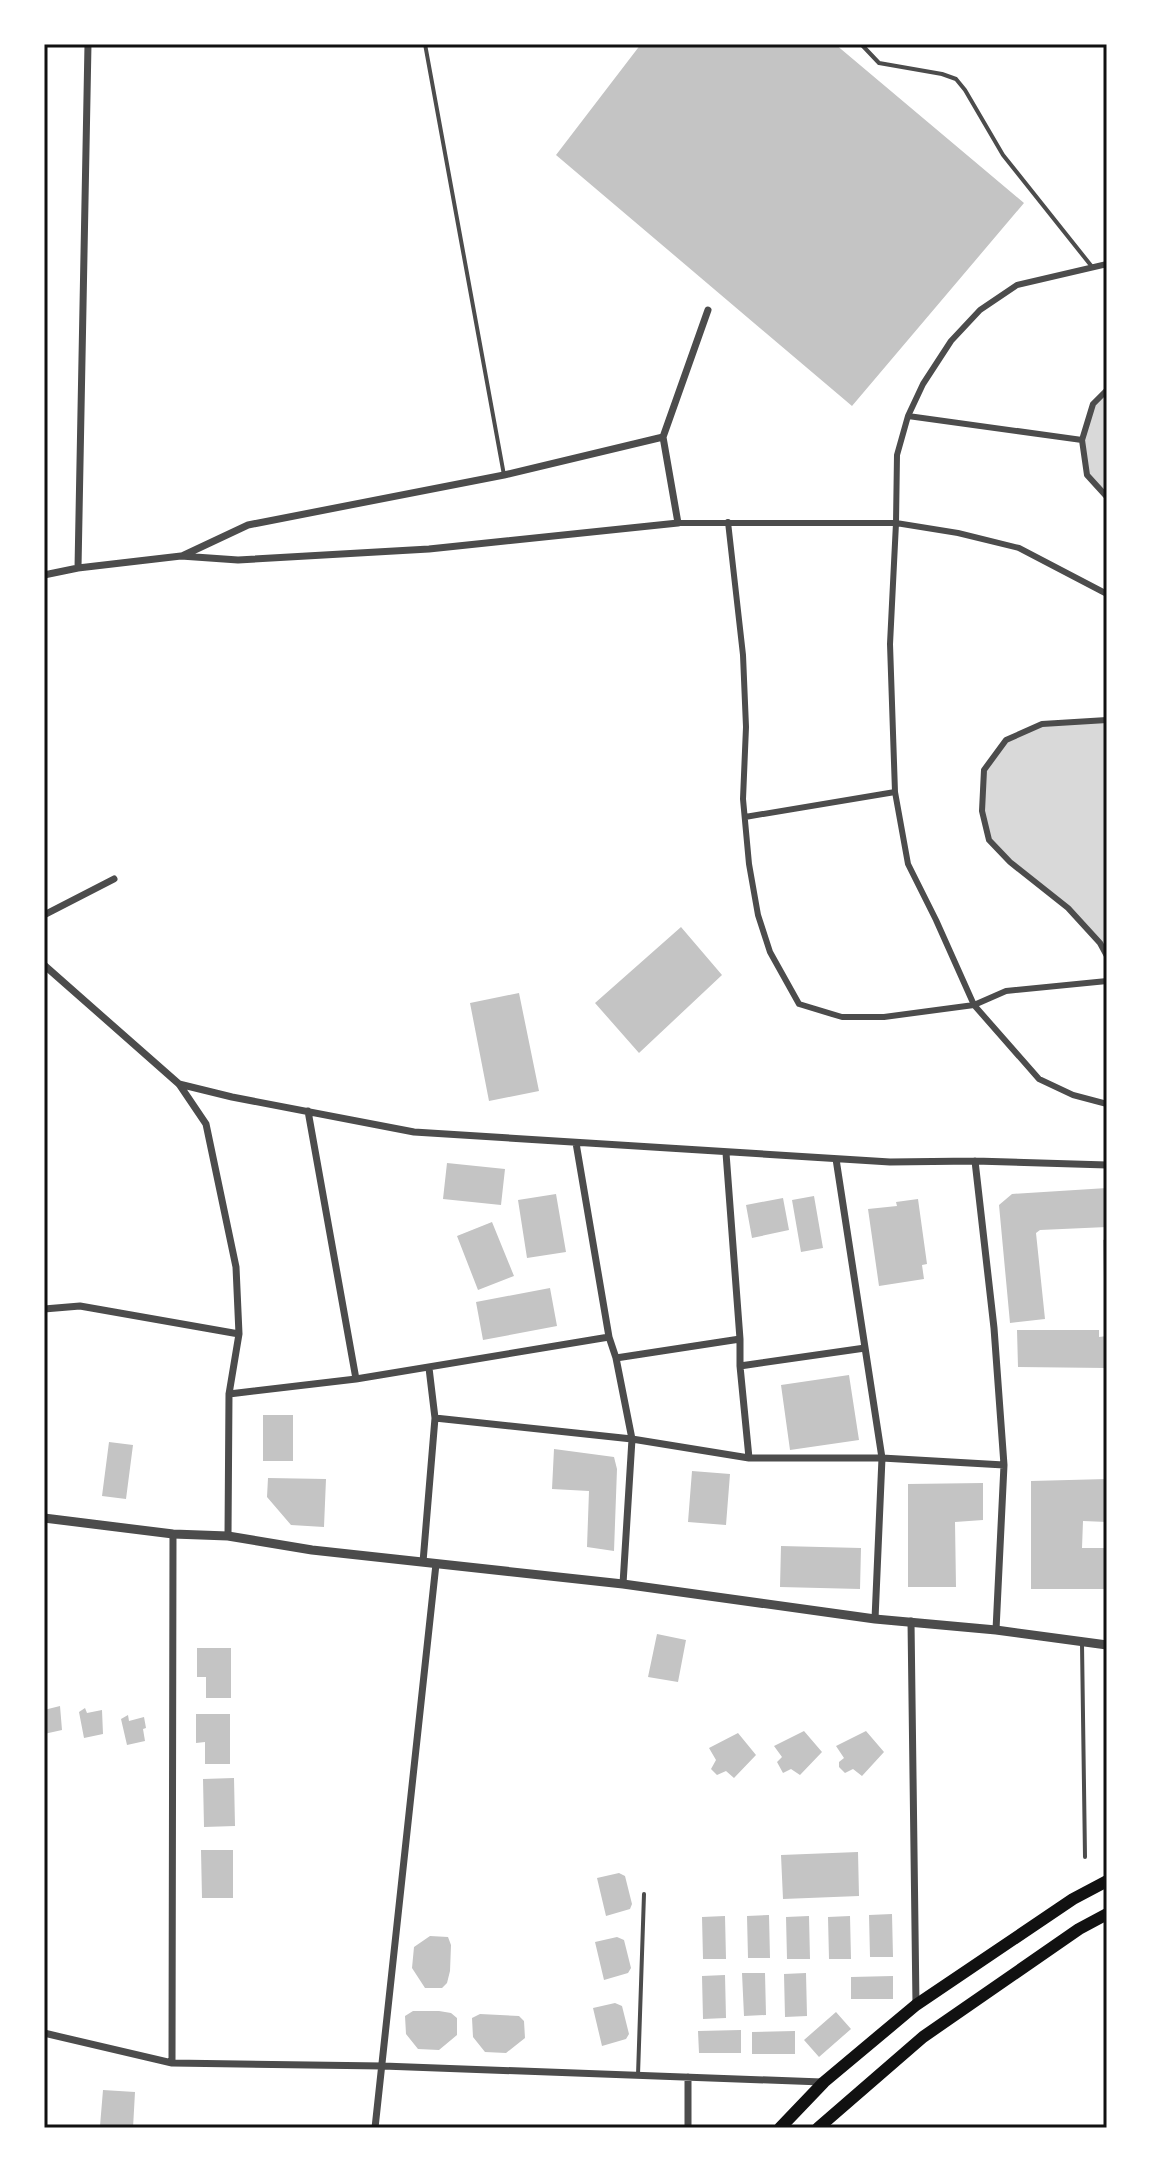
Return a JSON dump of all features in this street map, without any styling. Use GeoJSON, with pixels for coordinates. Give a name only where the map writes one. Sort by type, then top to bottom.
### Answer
{"type":"FeatureCollection","features":[{"type":"Feature","properties":{"kind":"main road"},"geometry":{"type":"LineString","coordinates":[[780,2128],[824,2082],[916,2005],[1073,1899],[1107,1881]]}},
{"type":"Feature","properties":{"kind":"main road"},"geometry":{"type":"LineString","coordinates":[[818,2128],[923,2037],[1079,1929],[1107,1914]]}},
{"type":"Feature","properties":{"kind":"street"},"geometry":{"type":"LineString","coordinates":[[78,568],[88,44]]}},
{"type":"Feature","properties":{"kind":"street"},"geometry":{"type":"LineString","coordinates":[[1107,264],[1017,285],[980,310],[951,341],[923,384],[908,416],[897,455],[890,644],[895,792],[908,864],[974,1005],[1039,1079],[1073,1095],[1107,1104]]}},
{"type":"Feature","properties":{"kind":"street"},"geometry":{"type":"LineString","coordinates":[[678,523],[663,437],[708,310]]}},
{"type":"Feature","properties":{"kind":"street"},"geometry":{"type":"LineString","coordinates":[[1107,390],[1093,404],[1082,440],[1087,475],[1107,497]]}},
{"type":"Feature","properties":{"kind":"street"},"geometry":{"type":"LineString","coordinates":[[908,416],[1082,440]]}},
{"type":"Feature","properties":{"kind":"street"},"geometry":{"type":"LineString","coordinates":[[181,556],[248,525],[504,475],[663,437]]}},
{"type":"Feature","properties":{"kind":"street"},"geometry":{"type":"LineString","coordinates":[[728,522],[743,655],[746,727],[743,799],[758,915],[770,952],[799,1004],[842,1017],[884,1017],[974,1005],[1006,991],[1107,981]]}},
{"type":"Feature","properties":{"kind":"street"},"geometry":{"type":"LineString","coordinates":[[44,575],[181,556],[238,560],[429,549],[678,523],[896,523],[958,533],[1019,548],[1107,594]]}},
{"type":"Feature","properties":{"kind":"street"},"geometry":{"type":"LineString","coordinates":[[1107,720],[1042,724],[1006,740],[984,770],[982,811],[989,840],[1010,862],[1068,908],[1100,943],[1107,956]]}},
{"type":"Feature","properties":{"kind":"street"},"geometry":{"type":"LineString","coordinates":[[745,817],[895,792]]}},
{"type":"Feature","properties":{"kind":"street"},"geometry":{"type":"LineString","coordinates":[[44,915],[114,879]]}},
{"type":"Feature","properties":{"kind":"street"},"geometry":{"type":"LineString","coordinates":[[44,965],[179,1084],[206,1124],[236,1267],[239,1334],[229,1394],[228,1536]]}},
{"type":"Feature","properties":{"kind":"street"},"geometry":{"type":"LineString","coordinates":[[179,1084],[414,1132],[890,1162],[1107,1165]]}},
{"type":"Feature","properties":{"kind":"street"},"geometry":{"type":"LineString","coordinates":[[308,1111],[356,1379]]}},
{"type":"Feature","properties":{"kind":"street"},"geometry":{"type":"LineString","coordinates":[[576,1143],[609,1337],[632,1439],[623,1584]]}},
{"type":"Feature","properties":{"kind":"street"},"geometry":{"type":"LineString","coordinates":[[726,1153],[749,1458]]}},
{"type":"Feature","properties":{"kind":"street"},"geometry":{"type":"LineString","coordinates":[[836,1159],[882,1458],[875,1619]]}},
{"type":"Feature","properties":{"kind":"street"},"geometry":{"type":"LineString","coordinates":[[975,1161],[994,1328],[1004,1465],[996,1630]]}},
{"type":"Feature","properties":{"kind":"street"},"geometry":{"type":"LineString","coordinates":[[44,1309],[80,1306],[239,1334]]}},
{"type":"Feature","properties":{"kind":"street"},"geometry":{"type":"LineString","coordinates":[[229,1394],[356,1379],[609,1337]]}},
{"type":"Feature","properties":{"kind":"street"},"geometry":{"type":"LineString","coordinates":[[616,1358],[740,1339]]}},
{"type":"Feature","properties":{"kind":"street"},"geometry":{"type":"LineString","coordinates":[[740,1366],[865,1348]]}},
{"type":"Feature","properties":{"kind":"street"},"geometry":{"type":"LineString","coordinates":[[423,1562],[435,1418],[429,1368]]}},
{"type":"Feature","properties":{"kind":"street"},"geometry":{"type":"LineString","coordinates":[[435,1418],[632,1439],[749,1458],[882,1458],[1004,1465]]}},
{"type":"Feature","properties":{"kind":"street"},"geometry":{"type":"LineString","coordinates":[[44,1518],[173,1534],[228,1536],[312,1550],[623,1584],[875,1619],[996,1630],[1107,1645]]}},
{"type":"Feature","properties":{"kind":"street"},"geometry":{"type":"LineString","coordinates":[[172,2063],[173,1534]]}},
{"type":"Feature","properties":{"kind":"street"},"geometry":{"type":"LineString","coordinates":[[375,2128],[436,1564]]}},
{"type":"Feature","properties":{"kind":"street"},"geometry":{"type":"LineString","coordinates":[[911,1621],[916,2005]]}},
{"type":"Feature","properties":{"kind":"street"},"geometry":{"type":"LineString","coordinates":[[44,2033],[172,2063],[383,2066],[824,2082]]}},
{"type":"Feature","properties":{"kind":"street"},"geometry":{"type":"LineString","coordinates":[[688,2077],[688,2128]]}},
{"type":"Feature","properties":{"kind":"lane"},"geometry":{"type":"LineString","coordinates":[[425,44],[504,475]]}},
{"type":"Feature","properties":{"kind":"lane"},"geometry":{"type":"LineString","coordinates":[[861,44],[879,63],[956,79],[1003,155],[1093,268]]}},
{"type":"Feature","properties":{"kind":"lane"},"geometry":{"type":"LineString","coordinates":[[1082,1642],[1085,1857]]}},
{"type":"Feature","properties":{"kind":"lane"},"geometry":{"type":"LineString","coordinates":[[638,2076],[644,1894]]}},
{"type":"Feature","properties":{"kind":"shaded area"},"geometry":{"type":"Polygon","coordinates":[[[1107,390],[1107,497],[1087,475],[1082,440],[1093,404],[1107,390]]]}},
{"type":"Feature","properties":{"kind":"shaded area"},"geometry":{"type":"Polygon","coordinates":[[[1107,720],[1107,956],[1068,908],[989,840],[982,811],[984,770],[1006,740],[1042,724],[1107,720]]]}},
{"type":"Feature","properties":{"kind":"building"},"geometry":{"type":"Polygon","coordinates":[[[641,44],[835,44],[1024,203],[852,406],[556,155],[641,44]]]}},
{"type":"Feature","properties":{"kind":"building"},"geometry":{"type":"Polygon","coordinates":[[[681,927],[722,975],[639,1053],[595,1003],[681,927]]]}},
{"type":"Feature","properties":{"kind":"building"},"geometry":{"type":"Polygon","coordinates":[[[519,993],[539,1091],[489,1101],[470,1003],[519,993]]]}},
{"type":"Feature","properties":{"kind":"building"},"geometry":{"type":"Polygon","coordinates":[[[447,1163],[505,1169],[501,1205],[443,1199],[447,1163]]]}},
{"type":"Feature","properties":{"kind":"building"},"geometry":{"type":"Polygon","coordinates":[[[1107,1188],[1107,1227],[1040,1230],[1036,1233],[1045,1319],[1010,1323],[999,1205],[1012,1194],[1107,1188]]]}},
{"type":"Feature","properties":{"kind":"building"},"geometry":{"type":"Polygon","coordinates":[[[556,1194],[566,1252],[527,1258],[518,1200],[556,1194]]]}},
{"type":"Feature","properties":{"kind":"building"},"geometry":{"type":"Polygon","coordinates":[[[814,1196],[823,1248],[801,1252],[792,1200],[814,1196]]]}},
{"type":"Feature","properties":{"kind":"building"},"geometry":{"type":"Polygon","coordinates":[[[783,1198],[789,1230],[752,1238],[746,1205],[783,1198]]]}},
{"type":"Feature","properties":{"kind":"building"},"geometry":{"type":"Polygon","coordinates":[[[918,1199],[927,1264],[922,1265],[924,1279],[879,1286],[868,1209],[897,1206],[896,1202],[918,1199]]]}},
{"type":"Feature","properties":{"kind":"building"},"geometry":{"type":"Polygon","coordinates":[[[492,1222],[514,1276],[478,1290],[457,1236],[492,1222]]]}},
{"type":"Feature","properties":{"kind":"building"},"geometry":{"type":"Polygon","coordinates":[[[1107,1239],[1107,1278],[1104,1278],[1103,1240],[1107,1239]]]}},
{"type":"Feature","properties":{"kind":"building"},"geometry":{"type":"Polygon","coordinates":[[[550,1288],[557,1326],[483,1340],[476,1302],[550,1288]]]}},
{"type":"Feature","properties":{"kind":"building"},"geometry":{"type":"Polygon","coordinates":[[[1017,1330],[1099,1330],[1099,1337],[1107,1336],[1107,1368],[1018,1367],[1017,1330]]]}},
{"type":"Feature","properties":{"kind":"building"},"geometry":{"type":"Polygon","coordinates":[[[849,1375],[859,1440],[790,1450],[781,1385],[849,1375]]]}},
{"type":"Feature","properties":{"kind":"building"},"geometry":{"type":"Polygon","coordinates":[[[263,1415],[293,1415],[293,1461],[263,1461],[263,1415]]]}},
{"type":"Feature","properties":{"kind":"building"},"geometry":{"type":"Polygon","coordinates":[[[109,1442],[133,1445],[126,1499],[102,1496],[109,1442]]]}},
{"type":"Feature","properties":{"kind":"building"},"geometry":{"type":"Polygon","coordinates":[[[554,1449],[614,1457],[617,1469],[614,1551],[587,1547],[589,1491],[552,1489],[554,1449]]]}},
{"type":"Feature","properties":{"kind":"building"},"geometry":{"type":"Polygon","coordinates":[[[692,1471],[730,1474],[726,1525],[688,1522],[692,1471]]]}},
{"type":"Feature","properties":{"kind":"building"},"geometry":{"type":"Polygon","coordinates":[[[268,1478],[326,1479],[324,1527],[291,1525],[267,1497],[268,1478]]]}},
{"type":"Feature","properties":{"kind":"building"},"geometry":{"type":"Polygon","coordinates":[[[1107,1479],[1107,1522],[1083,1521],[1082,1548],[1107,1548],[1107,1589],[1031,1589],[1031,1481],[1107,1479]]]}},
{"type":"Feature","properties":{"kind":"building"},"geometry":{"type":"Polygon","coordinates":[[[983,1483],[983,1520],[955,1522],[956,1587],[908,1587],[908,1484],[983,1483]]]}},
{"type":"Feature","properties":{"kind":"building"},"geometry":{"type":"Polygon","coordinates":[[[781,1546],[861,1548],[860,1589],[780,1587],[781,1546]]]}},
{"type":"Feature","properties":{"kind":"building"},"geometry":{"type":"Polygon","coordinates":[[[657,1634],[686,1640],[678,1682],[648,1677],[657,1634]]]}},
{"type":"Feature","properties":{"kind":"building"},"geometry":{"type":"Polygon","coordinates":[[[197,1648],[231,1648],[231,1698],[206,1698],[206,1677],[197,1677],[197,1648]]]}},
{"type":"Feature","properties":{"kind":"building"},"geometry":{"type":"Polygon","coordinates":[[[60,1706],[62,1730],[44,1734],[44,1710],[60,1706]]]}},
{"type":"Feature","properties":{"kind":"building"},"geometry":{"type":"Polygon","coordinates":[[[85,1708],[87,1713],[102,1710],[103,1734],[84,1738],[79,1712],[85,1708]]]}},
{"type":"Feature","properties":{"kind":"building"},"geometry":{"type":"Polygon","coordinates":[[[196,1714],[230,1714],[230,1764],[205,1764],[205,1742],[196,1743],[196,1714]]]}},
{"type":"Feature","properties":{"kind":"building"},"geometry":{"type":"Polygon","coordinates":[[[128,1715],[129,1721],[144,1717],[145,1741],[127,1745],[121,1719],[128,1715]]]}},
{"type":"Feature","properties":{"kind":"building"},"geometry":{"type":"Polygon","coordinates":[[[804,1731],[822,1752],[800,1775],[791,1769],[783,1773],[777,1762],[782,1757],[774,1746],[804,1731]]]}},
{"type":"Feature","properties":{"kind":"building"},"geometry":{"type":"Polygon","coordinates":[[[866,1731],[884,1752],[862,1776],[853,1769],[845,1773],[839,1767],[839,1762],[844,1758],[836,1746],[866,1731]]]}},
{"type":"Feature","properties":{"kind":"building"},"geometry":{"type":"Polygon","coordinates":[[[738,1733],[756,1755],[734,1778],[726,1771],[717,1775],[711,1769],[716,1760],[709,1748],[738,1733]]]}},
{"type":"Feature","properties":{"kind":"building"},"geometry":{"type":"Polygon","coordinates":[[[234,1778],[235,1826],[204,1827],[203,1779],[234,1778]]]}},
{"type":"Feature","properties":{"kind":"building"},"geometry":{"type":"Polygon","coordinates":[[[201,1850],[233,1850],[233,1898],[202,1898],[201,1850]]]}},
{"type":"Feature","properties":{"kind":"building"},"geometry":{"type":"Polygon","coordinates":[[[858,1852],[859,1896],[783,1899],[781,1855],[858,1852]]]}},
{"type":"Feature","properties":{"kind":"building"},"geometry":{"type":"Polygon","coordinates":[[[619,1873],[625,1876],[632,1904],[630,1909],[606,1916],[597,1878],[619,1873]]]}},
{"type":"Feature","properties":{"kind":"building"},"geometry":{"type":"Polygon","coordinates":[[[892,1914],[893,1957],[870,1957],[869,1915],[892,1914]]]}},
{"type":"Feature","properties":{"kind":"building"},"geometry":{"type":"Polygon","coordinates":[[[769,1915],[770,1958],[748,1958],[747,1916],[769,1915]]]}},
{"type":"Feature","properties":{"kind":"building"},"geometry":{"type":"Polygon","coordinates":[[[725,1916],[726,1959],[703,1959],[702,1917],[725,1916]]]}},
{"type":"Feature","properties":{"kind":"building"},"geometry":{"type":"Polygon","coordinates":[[[809,1916],[810,1959],[787,1959],[786,1917],[809,1916]]]}},
{"type":"Feature","properties":{"kind":"building"},"geometry":{"type":"Polygon","coordinates":[[[850,1916],[851,1959],[829,1959],[828,1917],[850,1916]]]}},
{"type":"Feature","properties":{"kind":"building"},"geometry":{"type":"Polygon","coordinates":[[[430,1936],[448,1937],[451,1945],[450,1971],[442,1988],[425,1988],[412,1968],[414,1947],[430,1936]]]}},
{"type":"Feature","properties":{"kind":"building"},"geometry":{"type":"Polygon","coordinates":[[[617,1937],[624,1940],[631,1968],[628,1973],[604,1980],[595,1942],[617,1937]]]}},
{"type":"Feature","properties":{"kind":"building"},"geometry":{"type":"Polygon","coordinates":[[[742,1973],[765,1973],[766,2015],[744,2016],[742,1973]]]}},
{"type":"Feature","properties":{"kind":"building"},"geometry":{"type":"Polygon","coordinates":[[[806,1973],[807,2016],[785,2017],[784,1974],[806,1973]]]}},
{"type":"Feature","properties":{"kind":"building"},"geometry":{"type":"Polygon","coordinates":[[[725,1975],[726,2018],[703,2019],[702,1976],[725,1975]]]}},
{"type":"Feature","properties":{"kind":"building"},"geometry":{"type":"Polygon","coordinates":[[[893,1976],[893,1999],[851,1999],[851,1977],[893,1976]]]}},
{"type":"Feature","properties":{"kind":"building"},"geometry":{"type":"Polygon","coordinates":[[[615,2003],[622,2006],[629,2034],[626,2039],[602,2046],[593,2008],[615,2003]]]}},
{"type":"Feature","properties":{"kind":"building"},"geometry":{"type":"Polygon","coordinates":[[[413,2011],[451,2013],[457,2018],[457,2035],[439,2050],[418,2049],[406,2034],[405,2016],[413,2011]]]}},
{"type":"Feature","properties":{"kind":"building"},"geometry":{"type":"Polygon","coordinates":[[[836,2012],[851,2029],[819,2057],[804,2040],[836,2012]]]}},
{"type":"Feature","properties":{"kind":"building"},"geometry":{"type":"Polygon","coordinates":[[[480,2014],[519,2016],[524,2021],[525,2038],[506,2053],[485,2052],[473,2037],[472,2018],[480,2014]]]}},
{"type":"Feature","properties":{"kind":"building"},"geometry":{"type":"Polygon","coordinates":[[[741,2030],[741,2053],[699,2053],[698,2031],[741,2030]]]}},
{"type":"Feature","properties":{"kind":"building"},"geometry":{"type":"Polygon","coordinates":[[[795,2031],[795,2054],[752,2054],[752,2032],[795,2031]]]}},
{"type":"Feature","properties":{"kind":"building"},"geometry":{"type":"Polygon","coordinates":[[[103,2090],[135,2092],[133,2128],[100,2126],[103,2090]]]}}]}
